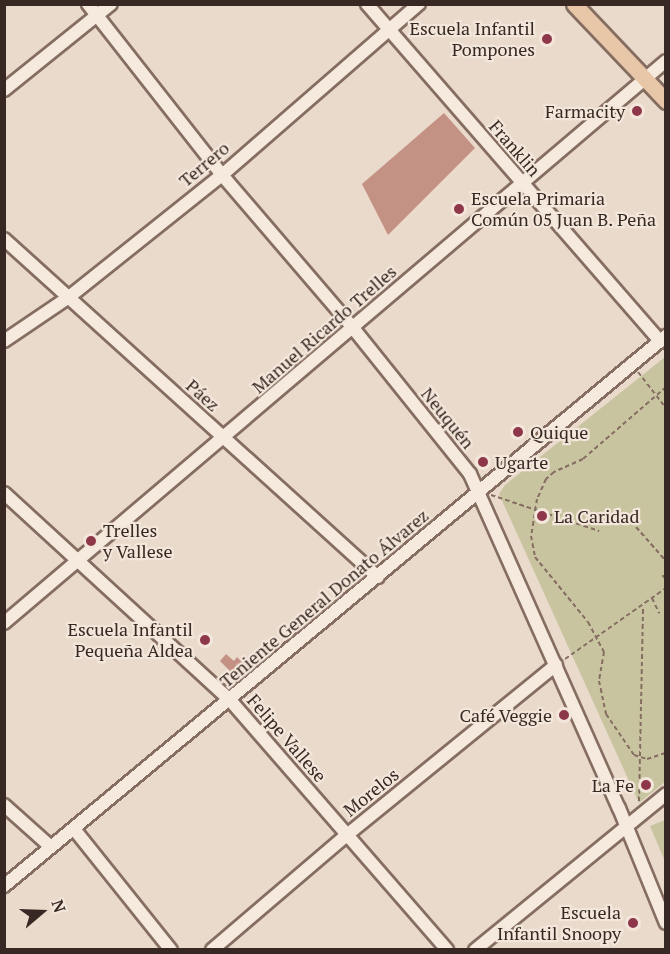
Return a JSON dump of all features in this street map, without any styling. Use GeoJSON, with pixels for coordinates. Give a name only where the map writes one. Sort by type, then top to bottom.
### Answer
{"type":"FeatureCollection","features":[{"type":"Feature","properties":{"kind":"main road"},"geometry":{"type":"LineString","coordinates":[[574,4],[666,100]]}},
{"type":"Feature","properties":{"kind":"street","name":"Neuquén"},"geometry":{"type":"LineString","coordinates":[[88,4],[222,174],[353,328],[470,474],[480,491],[556,665],[666,923]]}},
{"type":"Feature","properties":{"kind":"street"},"geometry":{"type":"LineString","coordinates":[[4,90],[111,4]]}},
{"type":"Feature","properties":{"kind":"street","name":"Franklin"},"geometry":{"type":"LineString","coordinates":[[367,4],[522,183],[663,338]]}},
{"type":"Feature","properties":{"kind":"street","name":"Terrero"},"geometry":{"type":"LineString","coordinates":[[4,341],[69,297],[222,174],[419,4]]}},
{"type":"Feature","properties":{"kind":"street","name":"Manuel Ricardo Trelles"},"geometry":{"type":"LineString","coordinates":[[4,623],[79,562],[664,64]]}},
{"type":"Feature","properties":{"kind":"street","name":"Páez"},"geometry":{"type":"LineString","coordinates":[[4,238],[378,577]]}},
{"type":"Feature","properties":{"kind":"street","name":"Teniente General Donato Álvarez"},"geometry":{"type":"LineString","coordinates":[[4,886],[663,338]]}},
{"type":"Feature","properties":{"kind":"street","name":"Felipe Vallese"},"geometry":{"type":"LineString","coordinates":[[4,493],[230,700],[447,950]]}},
{"type":"Feature","properties":{"kind":"street","name":"Morelos"},"geometry":{"type":"LineString","coordinates":[[212,950],[348,834],[556,665]]}},
{"type":"Feature","properties":{"kind":"street"},"geometry":{"type":"LineString","coordinates":[[475,950],[666,794]]}},
{"type":"Feature","properties":{"kind":"street"},"geometry":{"type":"LineString","coordinates":[[4,805],[51,847]]}},
{"type":"Feature","properties":{"kind":"street"},"geometry":{"type":"LineString","coordinates":[[74,829],[171,950]]}},
{"type":"Feature","properties":{"kind":"path"},"geometry":{"type":"LineString","coordinates":[[632,364],[666,408]]}},
{"type":"Feature","properties":{"kind":"path"},"geometry":{"type":"LineString","coordinates":[[666,387],[583,459],[554,472],[546,479],[535,509],[531,536],[535,556],[588,622],[604,652],[599,681],[606,714],[634,755],[647,759],[666,753]]}},
{"type":"Feature","properties":{"kind":"path"},"geometry":{"type":"LineString","coordinates":[[480,491],[599,531]]}},
{"type":"Feature","properties":{"kind":"path"},"geometry":{"type":"LineString","coordinates":[[636,527],[666,561]]}},
{"type":"Feature","properties":{"kind":"path"},"geometry":{"type":"LineString","coordinates":[[662,575],[666,579]]}},
{"type":"Feature","properties":{"kind":"path"},"geometry":{"type":"LineString","coordinates":[[556,665],[597,639],[666,588]]}},
{"type":"Feature","properties":{"kind":"path"},"geometry":{"type":"LineString","coordinates":[[652,598],[659,612]]}},
{"type":"Feature","properties":{"kind":"path"},"geometry":{"type":"LineString","coordinates":[[638,816],[644,606]]}},
{"type":"Feature","properties":{"kind":"shaded area"},"geometry":{"type":"Polygon","coordinates":[[[665,357],[665,782],[639,803],[499,494],[505,485],[665,357]]]}},
{"type":"Feature","properties":{"kind":"shaded area"},"geometry":{"type":"Polygon","coordinates":[[[665,820],[666,859],[664,859],[650,826],[665,820]]]}},
{"type":"Feature","properties":{"kind":"building"},"geometry":{"type":"Polygon","coordinates":[[[444,113],[475,148],[388,235],[362,184],[444,113]]]}},
{"type":"Feature","properties":{"kind":"building"},"geometry":{"type":"Polygon","coordinates":[[[226,654],[234,661],[237,657],[246,666],[237,675],[220,661],[226,654]]]}},
{"type":"Feature","properties":{"kind":"place","name":"Escuela Infantil Pompones"},"geometry":{"type":"Point","coordinates":[547,39]}},
{"type":"Feature","properties":{"kind":"place","name":"Farmacity"},"geometry":{"type":"Point","coordinates":[637,111]}},
{"type":"Feature","properties":{"kind":"place","name":"Escuela Primaria Común 05 Juan B. Peña"},"geometry":{"type":"Point","coordinates":[459,209]}},
{"type":"Feature","properties":{"kind":"place","name":"Quique"},"geometry":{"type":"Point","coordinates":[518,432]}},
{"type":"Feature","properties":{"kind":"place","name":"Ugarte"},"geometry":{"type":"Point","coordinates":[483,462]}},
{"type":"Feature","properties":{"kind":"place","name":"La Caridad"},"geometry":{"type":"Point","coordinates":[542,516]}},
{"type":"Feature","properties":{"kind":"place","name":"Trelles y Vallese"},"geometry":{"type":"Point","coordinates":[91,541]}},
{"type":"Feature","properties":{"kind":"place","name":"Escuela Infantil Pequeña Aldea"},"geometry":{"type":"Point","coordinates":[205,640]}},
{"type":"Feature","properties":{"kind":"place","name":"Café Veggie"},"geometry":{"type":"Point","coordinates":[564,715]}},
{"type":"Feature","properties":{"kind":"place","name":"La Fe"},"geometry":{"type":"Point","coordinates":[646,785]}},
{"type":"Feature","properties":{"kind":"place","name":"Escuela Infantil Snoopy"},"geometry":{"type":"Point","coordinates":[633,923]}}]}
